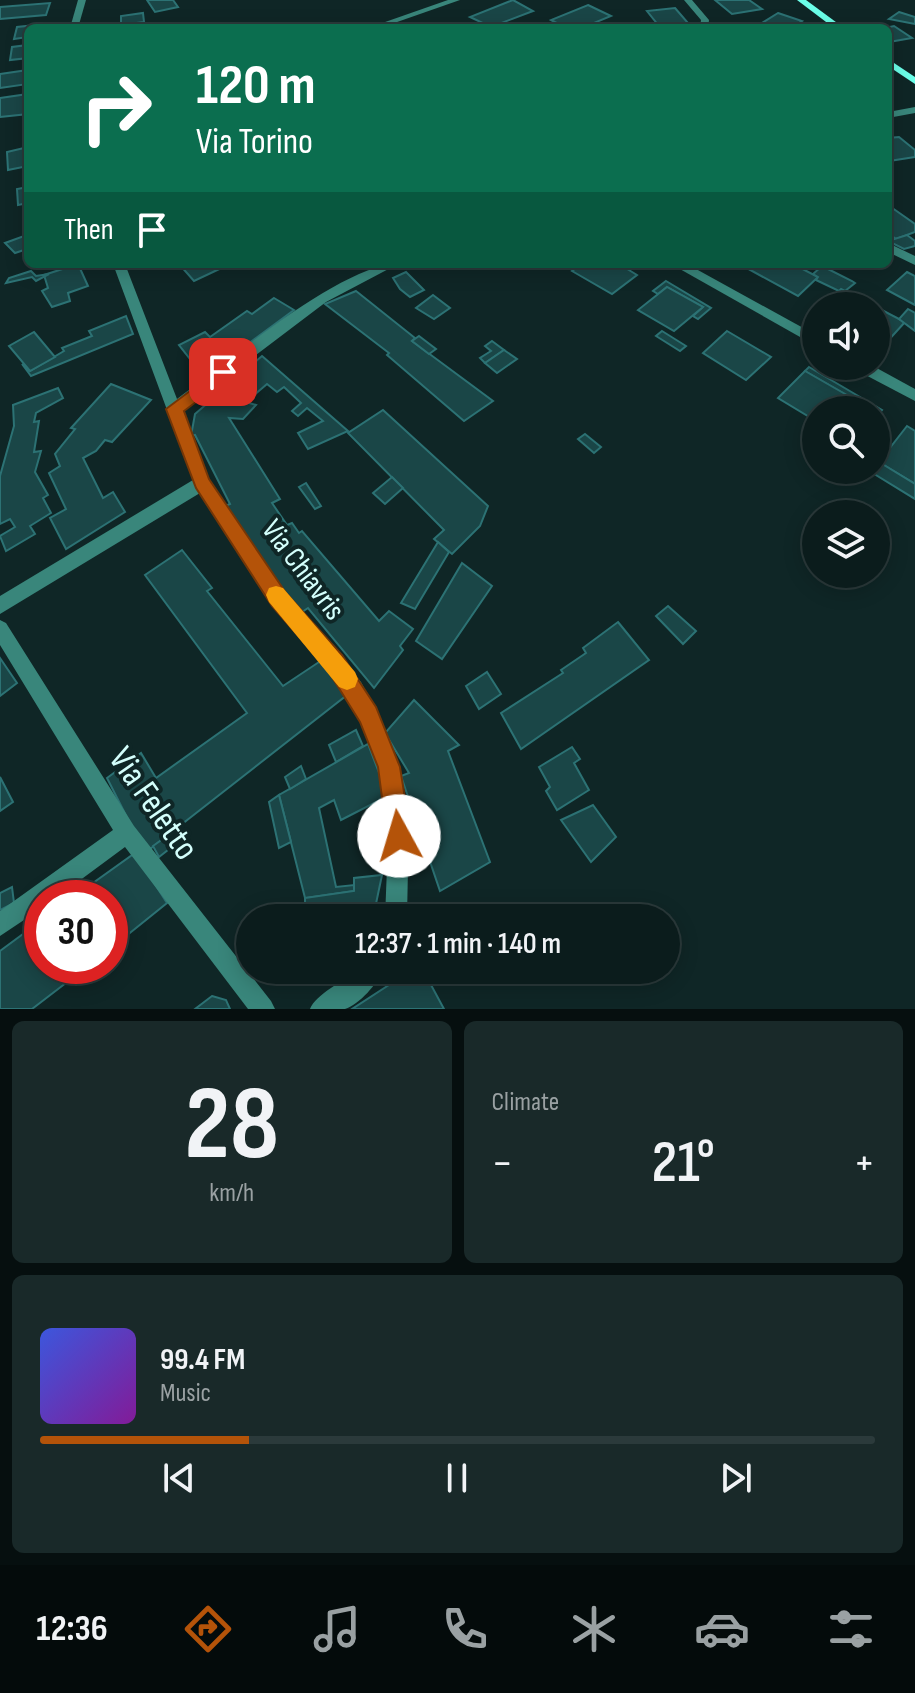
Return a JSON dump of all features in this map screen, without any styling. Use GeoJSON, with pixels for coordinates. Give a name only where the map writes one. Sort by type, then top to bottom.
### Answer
{"type":"FeatureCollection","features":[{"type":"Feature","properties":{"kind":"street"},"geometry":{"type":"LineString","coordinates":[[75,24],[82,0]]}},
{"type":"Feature","properties":{"kind":"street"},"geometry":{"type":"LineString","coordinates":[[384,24],[456,0]]}},
{"type":"Feature","properties":{"kind":"street"},"geometry":{"type":"LineString","coordinates":[[688,0],[705,20],[704,24]]}},
{"type":"Feature","properties":{"kind":"street"},"geometry":{"type":"LineString","coordinates":[[801,0],[834,24]]}},
{"type":"Feature","properties":{"kind":"street"},"geometry":{"type":"LineString","coordinates":[[892,65],[915,81]]}},
{"type":"Feature","properties":{"kind":"street"},"geometry":{"type":"LineString","coordinates":[[892,114],[915,110]]}},
{"type":"Feature","properties":{"kind":"street"},"geometry":{"type":"LineString","coordinates":[[892,249],[915,261]]}},
{"type":"Feature","properties":{"kind":"street","name":"Via Chiavris"},"geometry":{"type":"LineString","coordinates":[[121,268],[202,483],[279,599],[334,662],[369,715],[389,767],[399,817],[396,904]]}},
{"type":"Feature","properties":{"kind":"street"},"geometry":{"type":"LineString","coordinates":[[175,409],[321,299],[384,268]]}},
{"type":"Feature","properties":{"kind":"street"},"geometry":{"type":"LineString","coordinates":[[684,268],[802,333]]}},
{"type":"Feature","properties":{"kind":"street"},"geometry":{"type":"LineString","coordinates":[[886,380],[915,396]]}},
{"type":"Feature","properties":{"kind":"street"},"geometry":{"type":"LineString","coordinates":[[0,606],[202,483]]}},
{"type":"Feature","properties":{"kind":"street","name":"Via Feletto"},"geometry":{"type":"LineString","coordinates":[[0,629],[127,833],[263,1009]]}},
{"type":"Feature","properties":{"kind":"street"},"geometry":{"type":"LineString","coordinates":[[0,925],[127,833]]}},
{"type":"Feature","properties":{"kind":"street"},"geometry":{"type":"LineString","coordinates":[[322,1009],[358,984]]}},
{"type":"Feature","properties":{"kind":"building"},"geometry":{"type":"Polygon","coordinates":[[[147,0],[173,0],[178,7],[155,12],[147,0]]]}},
{"type":"Feature","properties":{"kind":"building"},"geometry":{"type":"Polygon","coordinates":[[[513,0],[533,11],[499,24],[485,24],[470,17],[513,0]]]}},
{"type":"Feature","properties":{"kind":"building"},"geometry":{"type":"Polygon","coordinates":[[[715,0],[749,0],[762,9],[732,14],[715,0]]]}},
{"type":"Feature","properties":{"kind":"building"},"geometry":{"type":"Polygon","coordinates":[[[50,3],[46,15],[0,19],[0,7],[50,3]]]}},
{"type":"Feature","properties":{"kind":"building"},"geometry":{"type":"Polygon","coordinates":[[[588,5],[611,16],[592,24],[558,24],[551,20],[588,5]]]}},
{"type":"Feature","properties":{"kind":"building"},"geometry":{"type":"Polygon","coordinates":[[[675,8],[688,23],[657,24],[647,11],[675,8]]]}},
{"type":"Feature","properties":{"kind":"building"},"geometry":{"type":"Polygon","coordinates":[[[899,12],[915,17],[915,24],[889,19],[899,12]]]}},
{"type":"Feature","properties":{"kind":"building"},"geometry":{"type":"Polygon","coordinates":[[[143,13],[144,22],[121,24],[121,16],[143,13]]]}},
{"type":"Feature","properties":{"kind":"building"},"geometry":{"type":"Polygon","coordinates":[[[778,13],[802,21],[798,24],[760,24],[778,13]]]}},
{"type":"Feature","properties":{"kind":"building"},"geometry":{"type":"Polygon","coordinates":[[[24,26],[24,38],[14,39],[17,27],[24,26]]]}},
{"type":"Feature","properties":{"kind":"building"},"geometry":{"type":"Polygon","coordinates":[[[894,26],[912,38],[892,41],[894,26]]]}},
{"type":"Feature","properties":{"kind":"building"},"geometry":{"type":"Polygon","coordinates":[[[24,46],[24,58],[10,60],[12,47],[24,46]]]}},
{"type":"Feature","properties":{"kind":"building"},"geometry":{"type":"Polygon","coordinates":[[[24,71],[24,85],[0,88],[0,74],[24,71]]]}},
{"type":"Feature","properties":{"kind":"building"},"geometry":{"type":"Polygon","coordinates":[[[24,95],[24,114],[0,117],[0,98],[24,95]]]}},
{"type":"Feature","properties":{"kind":"building"},"geometry":{"type":"Polygon","coordinates":[[[899,137],[915,150],[915,157],[892,161],[892,138],[899,137]]]}},
{"type":"Feature","properties":{"kind":"building"},"geometry":{"type":"Polygon","coordinates":[[[24,148],[24,167],[8,170],[7,152],[24,148]]]}},
{"type":"Feature","properties":{"kind":"building"},"geometry":{"type":"Polygon","coordinates":[[[24,188],[24,204],[18,205],[17,189],[24,188]]]}},
{"type":"Feature","properties":{"kind":"building"},"geometry":{"type":"Polygon","coordinates":[[[892,208],[915,224],[915,232],[896,239],[892,236],[892,208]]]}},
{"type":"Feature","properties":{"kind":"building"},"geometry":{"type":"Polygon","coordinates":[[[907,235],[915,241],[915,246],[904,249],[892,243],[892,240],[907,235]]]}},
{"type":"Feature","properties":{"kind":"building"},"geometry":{"type":"Polygon","coordinates":[[[24,236],[24,250],[15,253],[5,243],[24,236]]]}},
{"type":"Feature","properties":{"kind":"building"},"geometry":{"type":"Polygon","coordinates":[[[66,268],[80,268],[88,286],[68,293],[70,301],[52,307],[42,291],[48,288],[44,275],[66,268]]]}},
{"type":"Feature","properties":{"kind":"building"},"geometry":{"type":"Polygon","coordinates":[[[183,268],[222,268],[194,281],[183,268]]]}},
{"type":"Feature","properties":{"kind":"building"},"geometry":{"type":"Polygon","coordinates":[[[576,268],[626,268],[637,275],[612,294],[572,271],[576,268]]]}},
{"type":"Feature","properties":{"kind":"building"},"geometry":{"type":"Polygon","coordinates":[[[747,268],[801,268],[818,277],[798,296],[747,268]]]}},
{"type":"Feature","properties":{"kind":"building"},"geometry":{"type":"Polygon","coordinates":[[[820,268],[826,268],[855,283],[845,291],[839,291],[816,280],[818,277],[813,274],[820,268]]]}},
{"type":"Feature","properties":{"kind":"building"},"geometry":{"type":"Polygon","coordinates":[[[31,271],[36,276],[49,274],[36,281],[32,277],[6,283],[9,278],[31,271]]]}},
{"type":"Feature","properties":{"kind":"building"},"geometry":{"type":"Polygon","coordinates":[[[406,272],[424,290],[410,297],[400,289],[393,278],[406,272]]]}},
{"type":"Feature","properties":{"kind":"building"},"geometry":{"type":"Polygon","coordinates":[[[907,272],[915,276],[915,305],[887,290],[907,272]]]}},
{"type":"Feature","properties":{"kind":"building"},"geometry":{"type":"Polygon","coordinates":[[[666,281],[711,308],[698,319],[693,316],[703,307],[667,287],[658,294],[653,291],[666,281]]]}},
{"type":"Feature","properties":{"kind":"building"},"geometry":{"type":"Polygon","coordinates":[[[667,287],[703,307],[674,331],[638,310],[667,287]]]}},
{"type":"Feature","properties":{"kind":"building"},"geometry":{"type":"Polygon","coordinates":[[[356,291],[415,338],[412,341],[493,401],[464,421],[387,355],[389,353],[325,304],[356,291]]]}},
{"type":"Feature","properties":{"kind":"building"},"geometry":{"type":"Polygon","coordinates":[[[433,295],[450,308],[434,319],[416,308],[433,295]]]}},
{"type":"Feature","properties":{"kind":"building"},"geometry":{"type":"Polygon","coordinates":[[[274,298],[294,310],[226,360],[201,373],[179,345],[205,332],[210,337],[247,311],[252,314],[274,298]]]}},
{"type":"Feature","properties":{"kind":"building"},"geometry":{"type":"Polygon","coordinates":[[[908,309],[915,313],[915,331],[899,319],[908,309]]]}},
{"type":"Feature","properties":{"kind":"building"},"geometry":{"type":"Polygon","coordinates":[[[890,314],[905,322],[890,339],[890,314]]]}},
{"type":"Feature","properties":{"kind":"building"},"geometry":{"type":"Polygon","coordinates":[[[126,316],[133,334],[31,376],[22,364],[30,371],[64,351],[62,348],[92,336],[89,331],[126,316]]]}},
{"type":"Feature","properties":{"kind":"building"},"geometry":{"type":"Polygon","coordinates":[[[662,331],[686,346],[680,351],[656,336],[662,331]]]}},
{"type":"Feature","properties":{"kind":"building"},"geometry":{"type":"Polygon","coordinates":[[[727,331],[771,357],[746,380],[703,353],[727,331]]]}},
{"type":"Feature","properties":{"kind":"building"},"geometry":{"type":"Polygon","coordinates":[[[34,332],[55,357],[30,371],[9,346],[34,332]]]}},
{"type":"Feature","properties":{"kind":"building"},"geometry":{"type":"Polygon","coordinates":[[[419,336],[436,349],[429,354],[412,341],[419,336]]]}},
{"type":"Feature","properties":{"kind":"building"},"geometry":{"type":"Polygon","coordinates":[[[492,341],[504,350],[485,363],[480,358],[491,351],[485,346],[492,341]]]}},
{"type":"Feature","properties":{"kind":"building"},"geometry":{"type":"Polygon","coordinates":[[[504,350],[517,359],[497,373],[485,363],[504,350]]]}},
{"type":"Feature","properties":{"kind":"building"},"geometry":{"type":"Polygon","coordinates":[[[262,356],[348,431],[308,449],[298,433],[323,421],[307,408],[298,416],[292,411],[301,403],[284,387],[277,392],[267,384],[246,402],[256,405],[243,419],[229,418],[280,499],[272,503],[287,525],[292,523],[299,533],[302,531],[379,621],[389,611],[413,629],[400,646],[403,650],[374,688],[308,608],[299,614],[225,506],[230,504],[195,435],[191,436],[195,414],[262,356]]]}},
{"type":"Feature","properties":{"kind":"building"},"geometry":{"type":"Polygon","coordinates":[[[802,374],[802,380],[821,380],[849,396],[802,396],[802,413],[778,398],[802,374]]]}},
{"type":"Feature","properties":{"kind":"building"},"geometry":{"type":"Polygon","coordinates":[[[820,380],[831,380],[858,396],[848,396],[820,380]]]}},
{"type":"Feature","properties":{"kind":"building"},"geometry":{"type":"Polygon","coordinates":[[[111,384],[151,400],[112,442],[105,440],[96,451],[83,458],[103,498],[113,492],[125,512],[66,549],[50,518],[66,509],[49,473],[60,466],[55,454],[75,429],[71,428],[111,384]]]}},
{"type":"Feature","properties":{"kind":"building"},"geometry":{"type":"Polygon","coordinates":[[[58,388],[63,398],[36,413],[34,422],[39,421],[34,452],[41,451],[35,472],[48,495],[43,498],[51,513],[30,526],[35,534],[6,551],[0,536],[15,527],[10,519],[0,524],[0,476],[14,426],[13,405],[58,388]]]}},
{"type":"Feature","properties":{"kind":"building"},"geometry":{"type":"Polygon","coordinates":[[[383,410],[488,506],[480,526],[452,554],[434,539],[444,530],[348,433],[383,410]]]}},
{"type":"Feature","properties":{"kind":"building"},"geometry":{"type":"Polygon","coordinates":[[[907,426],[915,431],[915,484],[890,469],[890,448],[907,426]]]}},
{"type":"Feature","properties":{"kind":"building"},"geometry":{"type":"Polygon","coordinates":[[[585,434],[601,447],[594,453],[578,439],[585,434]]]}},
{"type":"Feature","properties":{"kind":"building"},"geometry":{"type":"Polygon","coordinates":[[[890,469],[915,484],[915,499],[890,484],[890,469]]]}},
{"type":"Feature","properties":{"kind":"building"},"geometry":{"type":"Polygon","coordinates":[[[392,477],[403,488],[385,504],[373,493],[392,477]]]}},
{"type":"Feature","properties":{"kind":"building"},"geometry":{"type":"Polygon","coordinates":[[[306,483],[321,506],[315,509],[299,487],[306,483]]]}},
{"type":"Feature","properties":{"kind":"building"},"geometry":{"type":"Polygon","coordinates":[[[438,542],[449,552],[415,609],[401,603],[438,542]]]}},
{"type":"Feature","properties":{"kind":"building"},"geometry":{"type":"Polygon","coordinates":[[[182,550],[212,588],[207,591],[283,686],[322,660],[347,695],[145,853],[107,778],[141,753],[156,778],[247,713],[145,575],[182,550]]]}},
{"type":"Feature","properties":{"kind":"building"},"geometry":{"type":"Polygon","coordinates":[[[462,563],[492,586],[442,659],[416,641],[462,563]]]}},
{"type":"Feature","properties":{"kind":"building"},"geometry":{"type":"Polygon","coordinates":[[[668,606],[696,631],[683,644],[656,616],[668,606]]]}},
{"type":"Feature","properties":{"kind":"building"},"geometry":{"type":"Polygon","coordinates":[[[618,622],[649,660],[521,749],[501,713],[563,673],[561,670],[586,653],[583,648],[618,622]]]}},
{"type":"Feature","properties":{"kind":"building"},"geometry":{"type":"Polygon","coordinates":[[[0,658],[17,683],[0,696],[0,658]]]}},
{"type":"Feature","properties":{"kind":"building"},"geometry":{"type":"Polygon","coordinates":[[[487,672],[501,694],[479,709],[466,686],[487,672]]]}},
{"type":"Feature","properties":{"kind":"building"},"geometry":{"type":"Polygon","coordinates":[[[414,700],[459,745],[448,751],[490,862],[440,891],[401,776],[409,773],[385,733],[414,700]]]}},
{"type":"Feature","properties":{"kind":"building"},"geometry":{"type":"Polygon","coordinates":[[[356,730],[363,746],[336,762],[329,745],[356,730]]]}},
{"type":"Feature","properties":{"kind":"building"},"geometry":{"type":"Polygon","coordinates":[[[368,744],[388,796],[341,820],[334,800],[319,808],[336,887],[354,885],[354,891],[305,898],[279,795],[368,744]]]}},
{"type":"Feature","properties":{"kind":"building"},"geometry":{"type":"Polygon","coordinates":[[[572,747],[580,759],[574,763],[589,790],[557,810],[546,791],[550,787],[539,767],[572,747]]]}},
{"type":"Feature","properties":{"kind":"building"},"geometry":{"type":"Polygon","coordinates":[[[301,766],[306,779],[290,789],[285,777],[301,766]]]}},
{"type":"Feature","properties":{"kind":"building"},"geometry":{"type":"Polygon","coordinates":[[[0,777],[13,802],[0,811],[0,777]]]}},
{"type":"Feature","properties":{"kind":"building"},"geometry":{"type":"Polygon","coordinates":[[[279,795],[291,842],[279,848],[269,802],[279,795]]]}},
{"type":"Feature","properties":{"kind":"building"},"geometry":{"type":"Polygon","coordinates":[[[593,805],[616,837],[591,862],[561,820],[593,805]]]}},
{"type":"Feature","properties":{"kind":"building"},"geometry":{"type":"Polygon","coordinates":[[[167,836],[173,846],[159,857],[153,846],[167,836]]]}},
{"type":"Feature","properties":{"kind":"building"},"geometry":{"type":"Polygon","coordinates":[[[135,853],[167,903],[128,934],[128,880],[97,880],[135,853]]]}},
{"type":"Feature","properties":{"kind":"building"},"geometry":{"type":"Polygon","coordinates":[[[382,875],[376,904],[305,904],[305,898],[354,891],[354,878],[382,875]]]}},
{"type":"Feature","properties":{"kind":"building"},"geometry":{"type":"Polygon","coordinates":[[[12,887],[14,903],[0,910],[0,893],[12,887]]]}},
{"type":"Feature","properties":{"kind":"building"},"geometry":{"type":"Polygon","coordinates":[[[24,933],[24,984],[65,984],[32,1009],[0,1009],[0,951],[24,933]]]}},
{"type":"Feature","properties":{"kind":"building"},"geometry":{"type":"Polygon","coordinates":[[[390,984],[431,984],[444,1009],[352,1009],[390,984]]]}},
{"type":"Feature","properties":{"kind":"building"},"geometry":{"type":"Polygon","coordinates":[[[212,996],[226,1000],[230,1009],[195,1009],[212,996]]]}},
{"type":"Feature","properties":{"kind":"slow traffic"},"geometry":{"type":"LineString","coordinates":[[276,595],[347,679]]}},
{"type":"Feature","properties":{"kind":"route"},"geometry":{"type":"LineString","coordinates":[[223,372],[175,409],[191,457],[202,483],[279,599],[334,662],[369,715],[395,790],[399,836]]}}]}
